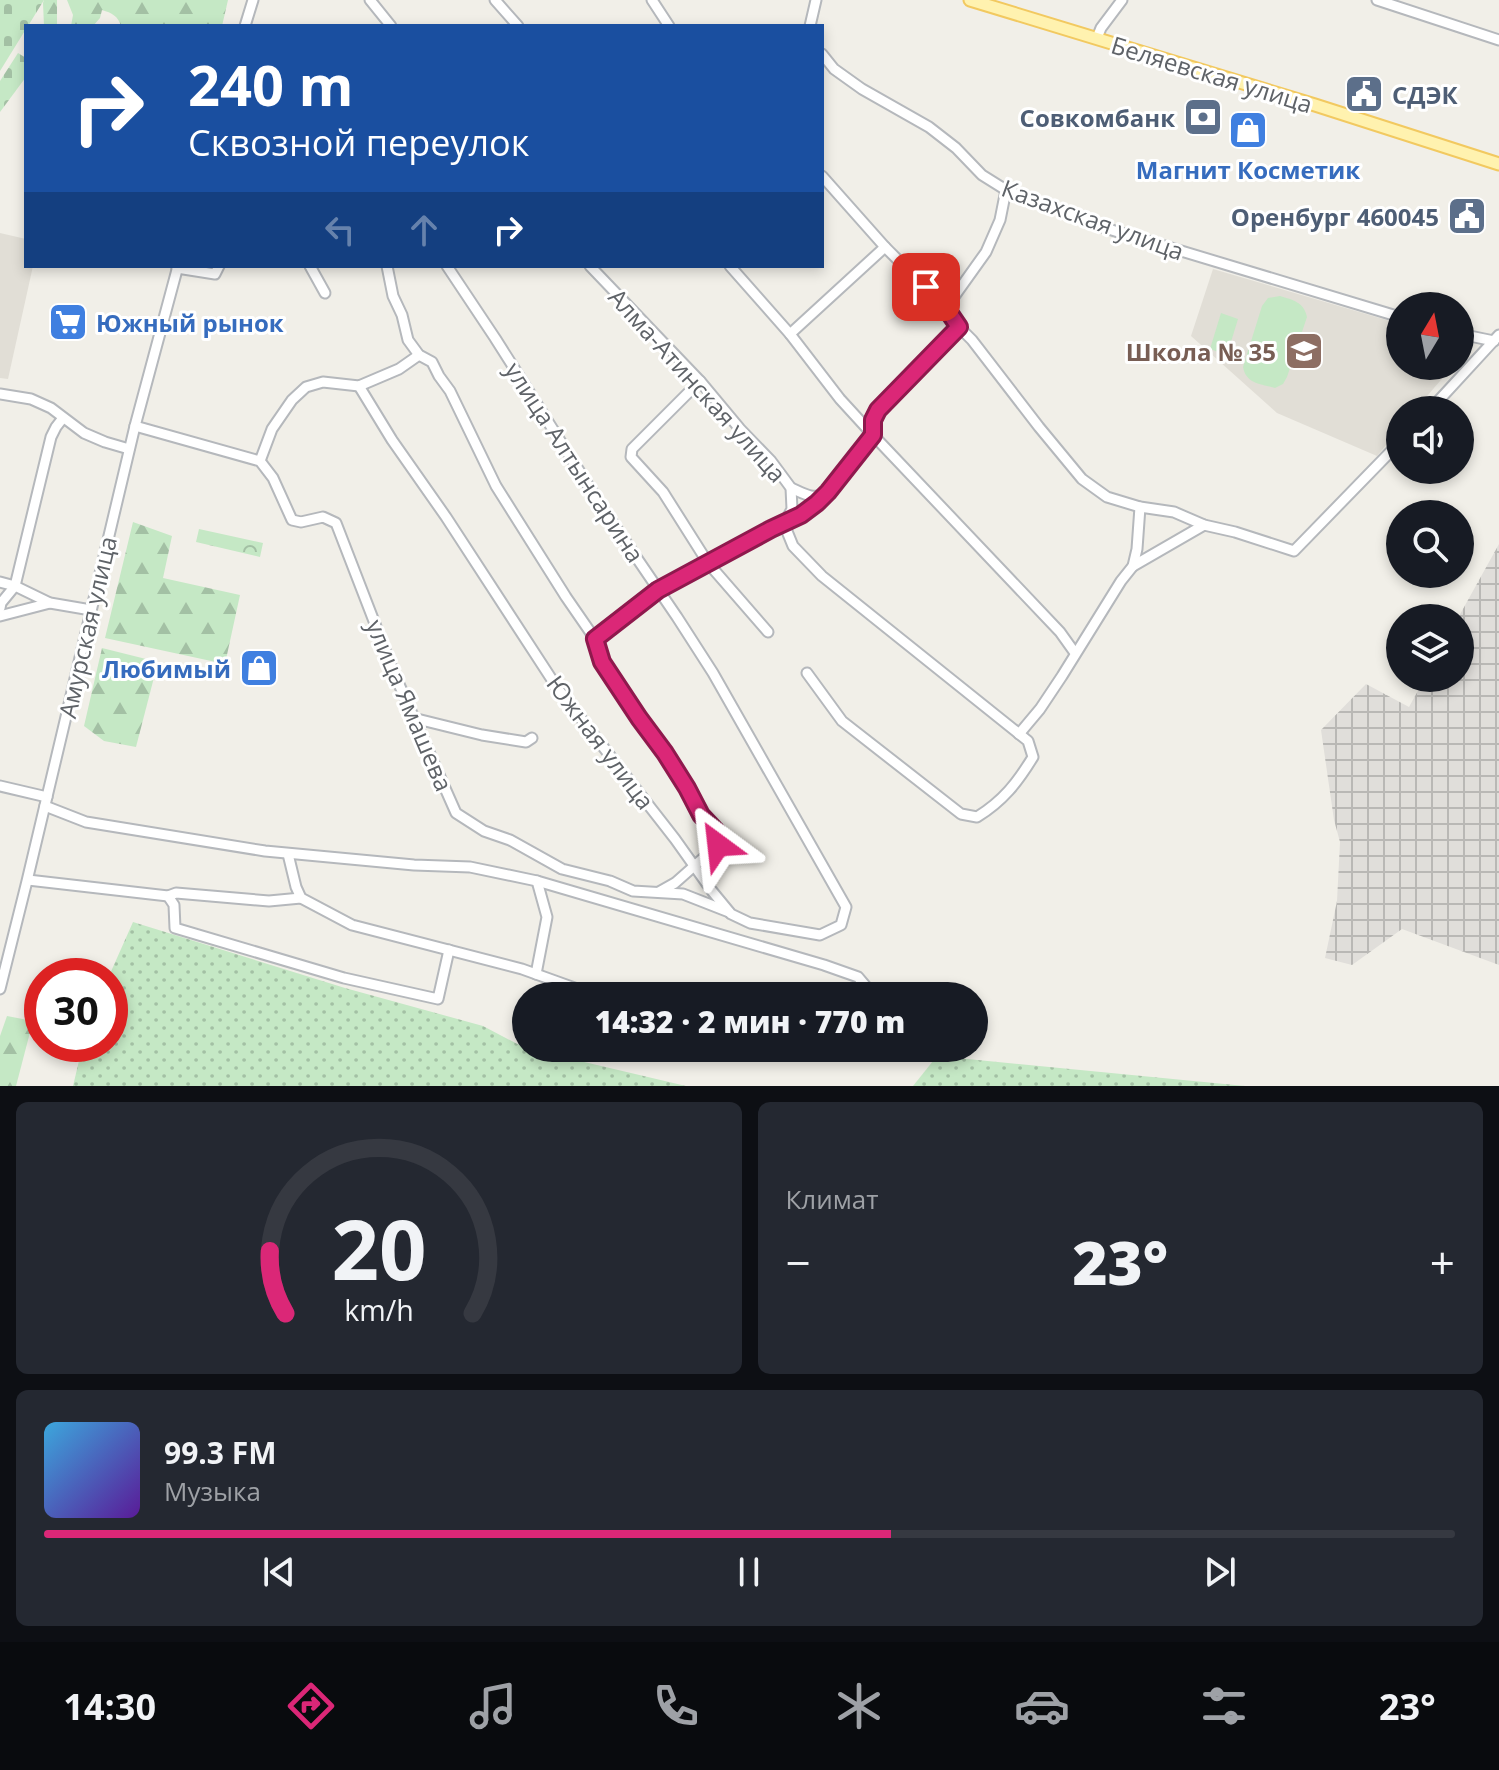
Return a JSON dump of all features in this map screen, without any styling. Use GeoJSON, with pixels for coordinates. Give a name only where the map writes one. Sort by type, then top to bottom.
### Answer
{"type":"FeatureCollection","features":[{"type":"Feature","properties":{"kind":"main road","name":"Беляевская улица"},"geometry":{"type":"LineString","coordinates":[[970,0],[1499,164]]}},
{"type":"Feature","properties":{"kind":"street"},"geometry":{"type":"LineString","coordinates":[[246,24],[253,0]]}},
{"type":"Feature","properties":{"kind":"street"},"geometry":{"type":"LineString","coordinates":[[370,0],[389,24]]}},
{"type":"Feature","properties":{"kind":"street"},"geometry":{"type":"LineString","coordinates":[[495,0],[516,24]]}},
{"type":"Feature","properties":{"kind":"street"},"geometry":{"type":"LineString","coordinates":[[652,0],[668,24]]}},
{"type":"Feature","properties":{"kind":"street"},"geometry":{"type":"LineString","coordinates":[[810,24],[816,0]]}},
{"type":"Feature","properties":{"kind":"street"},"geometry":{"type":"LineString","coordinates":[[1097,38],[1122,0]]}},
{"type":"Feature","properties":{"kind":"street"},"geometry":{"type":"LineString","coordinates":[[1377,0],[1499,40]]}},
{"type":"Feature","properties":{"kind":"street","name":"Казахская улица"},"geometry":{"type":"LineString","coordinates":[[824,56],[834,69],[862,89],[929,127],[956,148],[982,175],[1006,190],[1105,228],[1386,313]]}},
{"type":"Feature","properties":{"kind":"street"},"geometry":{"type":"LineString","coordinates":[[824,178],[885,247],[946,308],[1082,479],[1107,497],[1140,507],[1174,512],[1204,525],[1294,551],[1386,456]]}},
{"type":"Feature","properties":{"kind":"street"},"geometry":{"type":"LineString","coordinates":[[946,308],[986,252],[1000,220],[1006,190]]}},
{"type":"Feature","properties":{"kind":"street"},"geometry":{"type":"LineString","coordinates":[[790,334],[885,247]]}},
{"type":"Feature","properties":{"kind":"street","name":"Амурская улица"},"geometry":{"type":"LineString","coordinates":[[0,989],[129,449],[177,268]]}},
{"type":"Feature","properties":{"kind":"street"},"geometry":{"type":"LineString","coordinates":[[182,268],[215,274],[218,268]]}},
{"type":"Feature","properties":{"kind":"street"},"geometry":{"type":"LineString","coordinates":[[311,268],[325,293]]}},
{"type":"Feature","properties":{"kind":"street","name":"Южная улица"},"geometry":{"type":"LineString","coordinates":[[359,386],[558,689],[694,866],[718,845],[716,831],[701,815],[665,753],[602,662],[595,639],[496,486],[450,391],[432,362],[419,355],[408,340],[387,268]]}},
{"type":"Feature","properties":{"kind":"street","name":"улица Алтынсарина"},"geometry":{"type":"LineString","coordinates":[[448,268],[595,496],[699,650],[846,907]]}},
{"type":"Feature","properties":{"kind":"street","name":"Алма-Атинская улица"},"geometry":{"type":"LineString","coordinates":[[592,268],[771,461],[791,488],[792,509],[784,524]]}},
{"type":"Feature","properties":{"kind":"street"},"geometry":{"type":"LineString","coordinates":[[732,268],[790,334],[840,399],[1060,632],[1075,653]]}},
{"type":"Feature","properties":{"kind":"street"},"geometry":{"type":"LineString","coordinates":[[595,639],[658,590],[801,515],[828,492],[873,435],[873,420],[878,410],[959,327]]}},
{"type":"Feature","properties":{"kind":"street"},"geometry":{"type":"LineString","coordinates":[[1474,336],[1497,338]]}},
{"type":"Feature","properties":{"kind":"street"},"geometry":{"type":"LineString","coordinates":[[1443,396],[1497,338]]}},
{"type":"Feature","properties":{"kind":"street"},"geometry":{"type":"LineString","coordinates":[[135,426],[260,461],[272,429],[292,400],[306,387],[323,382],[359,386],[399,369],[419,355]]}},
{"type":"Feature","properties":{"kind":"street"},"geometry":{"type":"LineString","coordinates":[[700,381],[632,449],[631,457],[663,492],[708,563],[768,632]]}},
{"type":"Feature","properties":{"kind":"street"},"geometry":{"type":"LineString","coordinates":[[0,394],[31,399],[51,408],[84,433],[129,449]]}},
{"type":"Feature","properties":{"kind":"street"},"geometry":{"type":"LineString","coordinates":[[0,603],[15,586],[51,437],[63,418]]}},
{"type":"Feature","properties":{"kind":"street","name":"улица Ямашева"},"geometry":{"type":"LineString","coordinates":[[260,461],[273,478],[292,520],[301,522],[323,517],[336,523],[413,718],[456,813],[484,831],[510,840],[562,869],[610,881],[633,891],[683,894],[750,923],[820,935],[841,925],[846,907]]}},
{"type":"Feature","properties":{"kind":"street"},"geometry":{"type":"LineString","coordinates":[[791,488],[812,497],[828,492]]}},
{"type":"Feature","properties":{"kind":"street"},"geometry":{"type":"LineString","coordinates":[[1019,734],[1040,709],[1133,566],[1140,507]]}},
{"type":"Feature","properties":{"kind":"street"},"geometry":{"type":"LineString","coordinates":[[784,524],[793,546],[822,576],[1028,741],[1033,757],[1019,780],[996,805],[977,817],[961,814],[842,721],[807,673]]}},
{"type":"Feature","properties":{"kind":"street"},"geometry":{"type":"LineString","coordinates":[[1133,566],[1204,525]]}},
{"type":"Feature","properties":{"kind":"street"},"geometry":{"type":"LineString","coordinates":[[0,582],[50,603],[91,610]]}},
{"type":"Feature","properties":{"kind":"street"},"geometry":{"type":"LineString","coordinates":[[0,616],[50,603]]}},
{"type":"Feature","properties":{"kind":"street"},"geometry":{"type":"LineString","coordinates":[[413,718],[482,735],[526,742],[532,738]]}},
{"type":"Feature","properties":{"kind":"street"},"geometry":{"type":"LineString","coordinates":[[0,786],[46,802],[86,822],[288,854],[460,866],[537,881],[695,926],[858,977],[862,982]]}},
{"type":"Feature","properties":{"kind":"street"},"geometry":{"type":"LineString","coordinates":[[288,854],[301,898]]}},
{"type":"Feature","properties":{"kind":"street"},"geometry":{"type":"LineString","coordinates":[[659,892],[694,866],[731,914]]}},
{"type":"Feature","properties":{"kind":"street"},"geometry":{"type":"LineString","coordinates":[[28,880],[168,896],[176,893],[269,901],[301,898],[352,925],[558,982]]}},
{"type":"Feature","properties":{"kind":"street"},"geometry":{"type":"LineString","coordinates":[[536,974],[547,917],[537,881]]}},
{"type":"Feature","properties":{"kind":"street"},"geometry":{"type":"LineString","coordinates":[[168,896],[174,905],[175,928],[344,978],[438,999],[449,950]]}},
{"type":"Feature","properties":{"kind":"shaded area"},"geometry":{"type":"Polygon","coordinates":[[[0,233],[24,239],[24,268],[33,268],[8,379],[0,378],[0,233]]]}},
{"type":"Feature","properties":{"kind":"shaded area","name":"Школа № 35"},"geometry":{"type":"Polygon","coordinates":[[[1213,269],[1386,320],[1386,380],[1441,380],[1427,396],[1386,396],[1386,445],[1377,456],[1277,413],[1191,336],[1213,269]]]}},
{"type":"Feature","properties":{"kind":"shaded area"},"geometry":{"type":"Polygon","coordinates":[[[1499,544],[1499,965],[1402,929],[1352,965],[1325,958],[1337,901],[1340,842],[1321,730],[1366,684],[1409,707],[1417,692],[1474,692],[1474,604],[1466,604],[1499,544]]]}},
{"type":"Feature","properties":{"kind":"green space"},"geometry":{"type":"Polygon","coordinates":[[[0,0],[44,0],[29,24],[24,24],[24,32],[0,71],[0,0]]]}},
{"type":"Feature","properties":{"kind":"green space"},"geometry":{"type":"Polygon","coordinates":[[[44,0],[57,0],[57,24],[44,24],[44,0]]]}},
{"type":"Feature","properties":{"kind":"green space"},"geometry":{"type":"Polygon","coordinates":[[[67,0],[228,0],[222,24],[120,24],[114,15],[102,10],[95,24],[71,24],[73,15],[67,0]]]}},
{"type":"Feature","properties":{"kind":"green space"},"geometry":{"type":"Polygon","coordinates":[[[18,53],[24,57],[24,80],[0,112],[0,81],[18,53]]]}},
{"type":"Feature","properties":{"kind":"green space"},"geometry":{"type":"Polygon","coordinates":[[[1280,296],[1301,305],[1307,317],[1287,377],[1283,384],[1275,388],[1251,380],[1243,367],[1262,306],[1268,298],[1280,296]]]}},
{"type":"Feature","properties":{"kind":"green space"},"geometry":{"type":"Polygon","coordinates":[[[1221,313],[1238,319],[1227,355],[1210,349],[1221,313]]]}},
{"type":"Feature","properties":{"kind":"green space"},"geometry":{"type":"Polygon","coordinates":[[[133,522],[172,536],[163,578],[240,595],[225,664],[105,638],[133,522]]]}},
{"type":"Feature","properties":{"kind":"green space"},"geometry":{"type":"Polygon","coordinates":[[[199,529],[263,543],[260,557],[196,542],[199,529]]]}},
{"type":"Feature","properties":{"kind":"green space"},"geometry":{"type":"Polygon","coordinates":[[[102,648],[158,662],[136,747],[104,741],[84,726],[102,648]]]}},
{"type":"Feature","properties":{"kind":"green space"},"geometry":{"type":"Polygon","coordinates":[[[133,922],[345,988],[483,1026],[512,1041],[512,1062],[584,1062],[686,1086],[73,1086],[79,1062],[128,1062],[128,958],[117,958],[133,922]]]}},
{"type":"Feature","properties":{"kind":"green space"},"geometry":{"type":"Polygon","coordinates":[[[7,1016],[24,1019],[24,1055],[16,1086],[0,1086],[0,1036],[7,1016]]]}},
{"type":"Feature","properties":{"kind":"green space"},"geometry":{"type":"Polygon","coordinates":[[[988,1061],[1245,1086],[913,1086],[932,1062],[988,1061]]]}},
{"type":"Feature","properties":{"kind":"place","name":"СДЭК"},"geometry":{"type":"Point","coordinates":[1364,94]}},
{"type":"Feature","properties":{"kind":"place","name":"Совкомбанк"},"geometry":{"type":"Point","coordinates":[1203,117]}},
{"type":"Feature","properties":{"kind":"place","name":"Магнит Косметик"},"geometry":{"type":"Point","coordinates":[1248,130]}},
{"type":"Feature","properties":{"kind":"place","name":"Оренбург 460045"},"geometry":{"type":"Point","coordinates":[1467,216]}},
{"type":"Feature","properties":{"kind":"place","name":"Южный рынок"},"geometry":{"type":"Point","coordinates":[68,322]}},
{"type":"Feature","properties":{"kind":"place","name":"Школа № 35"},"geometry":{"type":"Point","coordinates":[1304,351]}},
{"type":"Feature","properties":{"kind":"place","name":"Любимый"},"geometry":{"type":"Point","coordinates":[259,668]}},
{"type":"Feature","properties":{"kind":"route"},"geometry":{"type":"LineString","coordinates":[[718,845],[716,831],[701,815],[665,753],[602,662],[595,639],[658,590],[801,515],[828,492],[873,435],[873,420],[878,410],[959,327],[926,287]]}}]}
